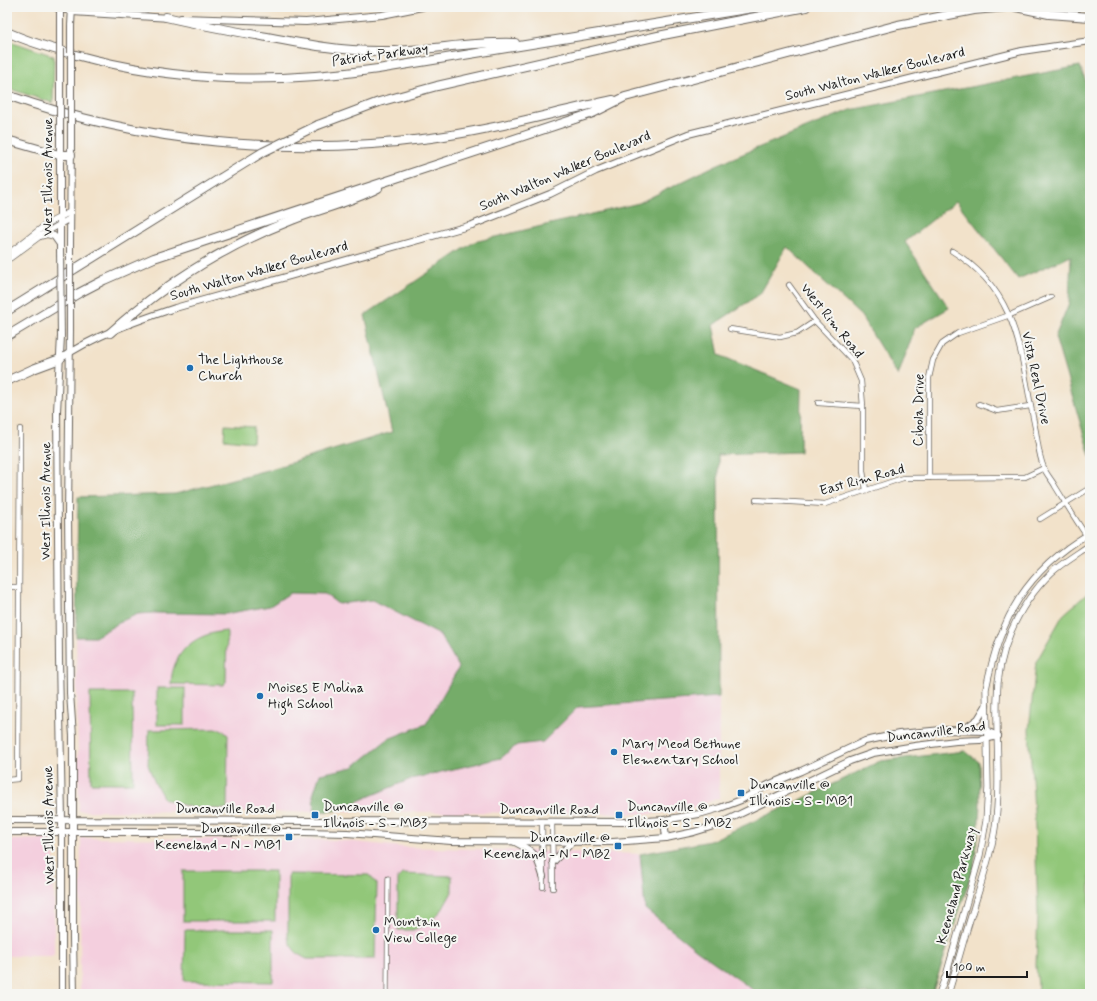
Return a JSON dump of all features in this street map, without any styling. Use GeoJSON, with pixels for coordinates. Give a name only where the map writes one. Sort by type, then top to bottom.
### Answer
{"type":"FeatureCollection","features":[{"type":"Feature","properties":{"kind":"highway","name":"Patriot Parkway"},"geometry":{"type":"LineString","coordinates":[[7,32],[51,48],[108,64],[146,71],[184,76],[239,79],[301,78],[340,75],[759,7]]}},
{"type":"Feature","properties":{"kind":"highway"},"geometry":{"type":"LineString","coordinates":[[7,312],[263,152],[318,125],[379,102],[437,86],[658,36],[806,7]]}},
{"type":"Feature","properties":{"kind":"highway"},"geometry":{"type":"LineString","coordinates":[[7,95],[46,108],[102,123],[142,131],[220,142],[257,145],[315,146],[385,143],[445,136],[510,124],[625,97],[898,25],[974,10],[1006,7]]}},
{"type":"Feature","properties":{"kind":"highway"},"geometry":{"type":"LineString","coordinates":[[1016,7],[1050,14],[1090,17]]}},
{"type":"Feature","properties":{"kind":"highway"},"geometry":{"type":"LineString","coordinates":[[166,17],[198,25],[288,41],[354,50],[417,50],[493,42],[530,44]]}},
{"type":"Feature","properties":{"kind":"highway"},"geometry":{"type":"LineString","coordinates":[[7,336],[79,293],[104,280],[148,261],[185,247],[593,113],[625,97]]}},
{"type":"Feature","properties":{"kind":"highway"},"geometry":{"type":"LineString","coordinates":[[7,140],[60,155],[71,155]]}},
{"type":"Feature","properties":{"kind":"highway"},"geometry":{"type":"LineString","coordinates":[[110,333],[131,314],[180,278],[230,248],[292,220],[373,191],[406,174]]}},
{"type":"Feature","properties":{"kind":"highway"},"geometry":{"type":"LineString","coordinates":[[7,381],[60,359]]}},
{"type":"Feature","properties":{"kind":"main road"},"geometry":{"type":"LineString","coordinates":[[59,7],[72,10],[166,17],[306,22],[382,15],[422,7]]}},
{"type":"Feature","properties":{"kind":"main road","name":"West Illinois Avenue"},"geometry":{"type":"LineString","coordinates":[[59,7],[61,336],[57,404],[62,820],[62,994]]}},
{"type":"Feature","properties":{"kind":"main road","name":"West Illinois Avenue"},"geometry":{"type":"LineString","coordinates":[[72,10],[69,219],[70,330],[68,496],[70,659],[73,736],[74,994]]}},
{"type":"Feature","properties":{"kind":"main road","name":"South Walton Walker Boulevard"},"geometry":{"type":"LineString","coordinates":[[60,359],[69,352],[150,316],[472,225],[550,194],[596,171],[688,134],[1022,51],[1090,41]]}},
{"type":"Feature","properties":{"kind":"main road"},"geometry":{"type":"LineString","coordinates":[[40,236],[47,234],[54,236],[59,241],[60,248]]}},
{"type":"Feature","properties":{"kind":"main road"},"geometry":{"type":"LineString","coordinates":[[58,434],[69,435]]}},
{"type":"Feature","properties":{"kind":"main road"},"geometry":{"type":"LineString","coordinates":[[58,495],[68,496]]}},
{"type":"Feature","properties":{"kind":"main road"},"geometry":{"type":"LineString","coordinates":[[59,659],[70,659]]}},
{"type":"Feature","properties":{"kind":"main road"},"geometry":{"type":"LineString","coordinates":[[963,730],[978,719],[986,706]]}},
{"type":"Feature","properties":{"kind":"main road","name":"Duncanville Road"},"geometry":{"type":"LineString","coordinates":[[7,820],[628,822],[664,820],[699,814],[741,800],[768,785],[865,741],[920,731],[986,731],[998,736]]}},
{"type":"Feature","properties":{"kind":"main road","name":"Duncanville Road"},"geometry":{"type":"LineString","coordinates":[[7,832],[304,832],[347,833],[434,841],[614,842],[666,838],[717,825],[850,761],[881,752],[936,742],[987,740],[998,736]]}},
{"type":"Feature","properties":{"kind":"main road"},"geometry":{"type":"LineString","coordinates":[[877,739],[881,752]]}},
{"type":"Feature","properties":{"kind":"main road"},"geometry":{"type":"LineString","coordinates":[[768,785],[774,797]]}},
{"type":"Feature","properties":{"kind":"main road"},"geometry":{"type":"LineString","coordinates":[[664,820],[666,838]]}},
{"type":"Feature","properties":{"kind":"main road"},"geometry":{"type":"LineString","coordinates":[[514,841],[530,849],[538,860],[542,876]]}},
{"type":"Feature","properties":{"kind":"main road"},"geometry":{"type":"LineString","coordinates":[[553,862],[572,842]]}},
{"type":"Feature","properties":{"kind":"main road"},"geometry":{"type":"LineString","coordinates":[[62,938],[73,938]]}},
{"type":"Feature","properties":{"kind":"street"},"geometry":{"type":"LineString","coordinates":[[7,255],[47,224],[70,212]]}},
{"type":"Feature","properties":{"kind":"street"},"geometry":{"type":"LineString","coordinates":[[7,259],[40,236],[69,219]]}},
{"type":"Feature","properties":{"kind":"street","name":"Vista Real Drive"},"geometry":{"type":"LineString","coordinates":[[952,252],[967,261],[985,278],[999,295],[1010,315],[1022,354],[1030,406],[1044,468],[1066,504],[1088,534]]}},
{"type":"Feature","properties":{"kind":"street","name":"West Rim Road"},"geometry":{"type":"LineString","coordinates":[[789,285],[815,320],[852,360],[861,381],[863,406],[863,472],[866,490]]}},
{"type":"Feature","properties":{"kind":"street","name":"Cibola Drive"},"geometry":{"type":"LineString","coordinates":[[929,478],[929,378],[933,360],[942,344],[958,333],[1010,315],[1051,297]]}},
{"type":"Feature","properties":{"kind":"street"},"geometry":{"type":"LineString","coordinates":[[730,329],[780,337],[797,334],[815,320]]}},
{"type":"Feature","properties":{"kind":"street"},"geometry":{"type":"LineString","coordinates":[[818,403],[863,406]]}},
{"type":"Feature","properties":{"kind":"street"},"geometry":{"type":"LineString","coordinates":[[979,404],[997,412],[1030,406]]}},
{"type":"Feature","properties":{"kind":"street"},"geometry":{"type":"LineString","coordinates":[[7,780],[18,780],[20,429]]}},
{"type":"Feature","properties":{"kind":"street","name":"East Rim Road"},"geometry":{"type":"LineString","coordinates":[[756,500],[825,504],[903,478],[1025,477],[1044,468]]}},
{"type":"Feature","properties":{"kind":"street"},"geometry":{"type":"LineString","coordinates":[[1040,519],[1090,488]]}},
{"type":"Feature","properties":{"kind":"street"},"geometry":{"type":"LineString","coordinates":[[1088,534],[1090,543]]}},
{"type":"Feature","properties":{"kind":"street","name":"Keeneland Parkway"},"geometry":{"type":"LineString","coordinates":[[939,994],[980,855],[988,806],[986,689],[994,655],[1004,626],[1018,600],[1044,568],[1058,554],[1088,534]]}},
{"type":"Feature","properties":{"kind":"street","name":"Keeneland Parkway"},"geometry":{"type":"LineString","coordinates":[[948,994],[993,841],[997,805],[998,773],[998,680],[1002,657],[1014,624],[1035,591],[1065,561],[1090,543]]}},
{"type":"Feature","properties":{"kind":"street"},"geometry":{"type":"LineString","coordinates":[[7,587],[19,587]]}},
{"type":"Feature","properties":{"kind":"street"},"geometry":{"type":"LineString","coordinates":[[988,774],[998,773]]}},
{"type":"Feature","properties":{"kind":"street"},"geometry":{"type":"LineString","coordinates":[[542,821],[543,887]]}},
{"type":"Feature","properties":{"kind":"street"},"geometry":{"type":"LineString","coordinates":[[552,821],[553,888]]}},
{"type":"Feature","properties":{"kind":"street"},"geometry":{"type":"LineString","coordinates":[[387,994],[388,878]]}},
{"type":"Feature","properties":{"kind":"shaded area","name":"Moises E Molina High School"},"geometry":{"type":"Polygon","coordinates":[[[290,593],[325,594],[338,604],[372,600],[440,635],[459,667],[426,724],[388,739],[353,767],[320,774],[313,795],[314,812],[79,811],[76,637],[95,637],[124,620],[138,614],[269,606],[290,593]]]}},
{"type":"Feature","properties":{"kind":"shaded area","name":"Mary Meod Bethune Elementary School"},"geometry":{"type":"Polygon","coordinates":[[[719,697],[719,798],[695,807],[674,812],[651,814],[334,811],[411,779],[501,758],[517,745],[543,742],[578,707],[719,697]]]}},
{"type":"Feature","properties":{"kind":"shaded area","name":"Mountain View College"},"geometry":{"type":"Polygon","coordinates":[[[81,838],[337,840],[402,847],[640,854],[645,909],[698,951],[759,994],[80,994],[81,838]]]}},
{"type":"Feature","properties":{"kind":"shaded area"},"geometry":{"type":"Polygon","coordinates":[[[51,839],[54,843],[54,956],[7,956],[7,840],[51,839]]]}},
{"type":"Feature","properties":{"kind":"green space"},"geometry":{"type":"Polygon","coordinates":[[[7,40],[54,56],[53,103],[7,88],[7,40]]]}},
{"type":"Feature","properties":{"kind":"green space"},"geometry":{"type":"Polygon","coordinates":[[[1080,66],[1090,92],[1090,456],[1055,337],[1069,303],[1071,256],[1018,279],[956,201],[905,242],[949,308],[915,328],[898,376],[861,316],[787,247],[760,294],[713,325],[719,355],[801,389],[800,452],[718,455],[719,697],[578,707],[543,742],[517,745],[501,758],[411,779],[334,811],[314,812],[313,795],[320,774],[353,767],[388,739],[426,724],[459,667],[440,635],[372,600],[338,604],[325,594],[290,593],[270,606],[225,614],[138,614],[124,620],[95,637],[76,637],[78,497],[175,494],[267,470],[392,432],[365,315],[474,242],[639,203],[716,165],[850,110],[1080,66]]]}},
{"type":"Feature","properties":{"kind":"green space"},"geometry":{"type":"Polygon","coordinates":[[[225,425],[254,427],[253,442],[224,439],[225,425]]]}},
{"type":"Feature","properties":{"kind":"green space"},"geometry":{"type":"Polygon","coordinates":[[[1090,591],[1090,994],[1037,994],[1038,985],[1036,966],[1038,914],[1035,827],[1029,730],[1036,662],[1063,615],[1090,591]]]}},
{"type":"Feature","properties":{"kind":"green space"},"geometry":{"type":"Polygon","coordinates":[[[227,631],[226,682],[223,685],[171,684],[172,673],[176,662],[187,646],[195,640],[205,636],[227,631]]]}},
{"type":"Feature","properties":{"kind":"green space"},"geometry":{"type":"Polygon","coordinates":[[[157,688],[185,688],[185,725],[157,725],[157,688]]]}},
{"type":"Feature","properties":{"kind":"green space"},"geometry":{"type":"Polygon","coordinates":[[[90,693],[132,693],[133,783],[91,783],[90,693]]]}},
{"type":"Feature","properties":{"kind":"green space"},"geometry":{"type":"Polygon","coordinates":[[[221,729],[228,735],[227,809],[193,808],[164,799],[155,783],[148,765],[149,730],[221,729]]]}},
{"type":"Feature","properties":{"kind":"green space"},"geometry":{"type":"Polygon","coordinates":[[[965,751],[979,762],[980,804],[978,837],[974,866],[932,994],[759,994],[698,951],[645,909],[640,854],[710,841],[794,803],[880,761],[965,751]]]}},
{"type":"Feature","properties":{"kind":"green space"},"geometry":{"type":"Polygon","coordinates":[[[183,871],[275,871],[275,921],[183,921],[183,871]]]}},
{"type":"Feature","properties":{"kind":"green space"},"geometry":{"type":"Polygon","coordinates":[[[288,874],[369,875],[377,884],[375,959],[307,959],[297,953],[288,938],[288,874]]]}},
{"type":"Feature","properties":{"kind":"green space"},"geometry":{"type":"Polygon","coordinates":[[[402,874],[452,876],[452,892],[442,910],[430,922],[413,930],[398,930],[398,878],[402,874]]]}},
{"type":"Feature","properties":{"kind":"green space"},"geometry":{"type":"Polygon","coordinates":[[[185,930],[273,930],[273,982],[184,981],[185,930]]]}},
{"type":"Feature","properties":{"kind":"place","name":"The Lighthouse Church"},"geometry":{"type":"Point","coordinates":[190,368]}},
{"type":"Feature","properties":{"kind":"place","name":"Moises E Molina High School"},"geometry":{"type":"Point","coordinates":[260,696]}},
{"type":"Feature","properties":{"kind":"place","name":"Mary Meod Bethune Elementary School"},"geometry":{"type":"Point","coordinates":[614,752]}},
{"type":"Feature","properties":{"kind":"place","name":"Duncanville @ Illinois - S - MB1"},"geometry":{"type":"Point","coordinates":[741,793]}},
{"type":"Feature","properties":{"kind":"place","name":"Duncanville @ Illinois - S - MB3"},"geometry":{"type":"Point","coordinates":[315,815]}},
{"type":"Feature","properties":{"kind":"place","name":"Duncanville @ Illinois - S - MB2"},"geometry":{"type":"Point","coordinates":[619,815]}},
{"type":"Feature","properties":{"kind":"place","name":"Duncanville @ Keeneland - N - MB1"},"geometry":{"type":"Point","coordinates":[289,837]}},
{"type":"Feature","properties":{"kind":"place","name":"Duncanville @ Keeneland - N - MB2"},"geometry":{"type":"Point","coordinates":[618,846]}},
{"type":"Feature","properties":{"kind":"place","name":"Mountain View College"},"geometry":{"type":"Point","coordinates":[376,930]}}]}
